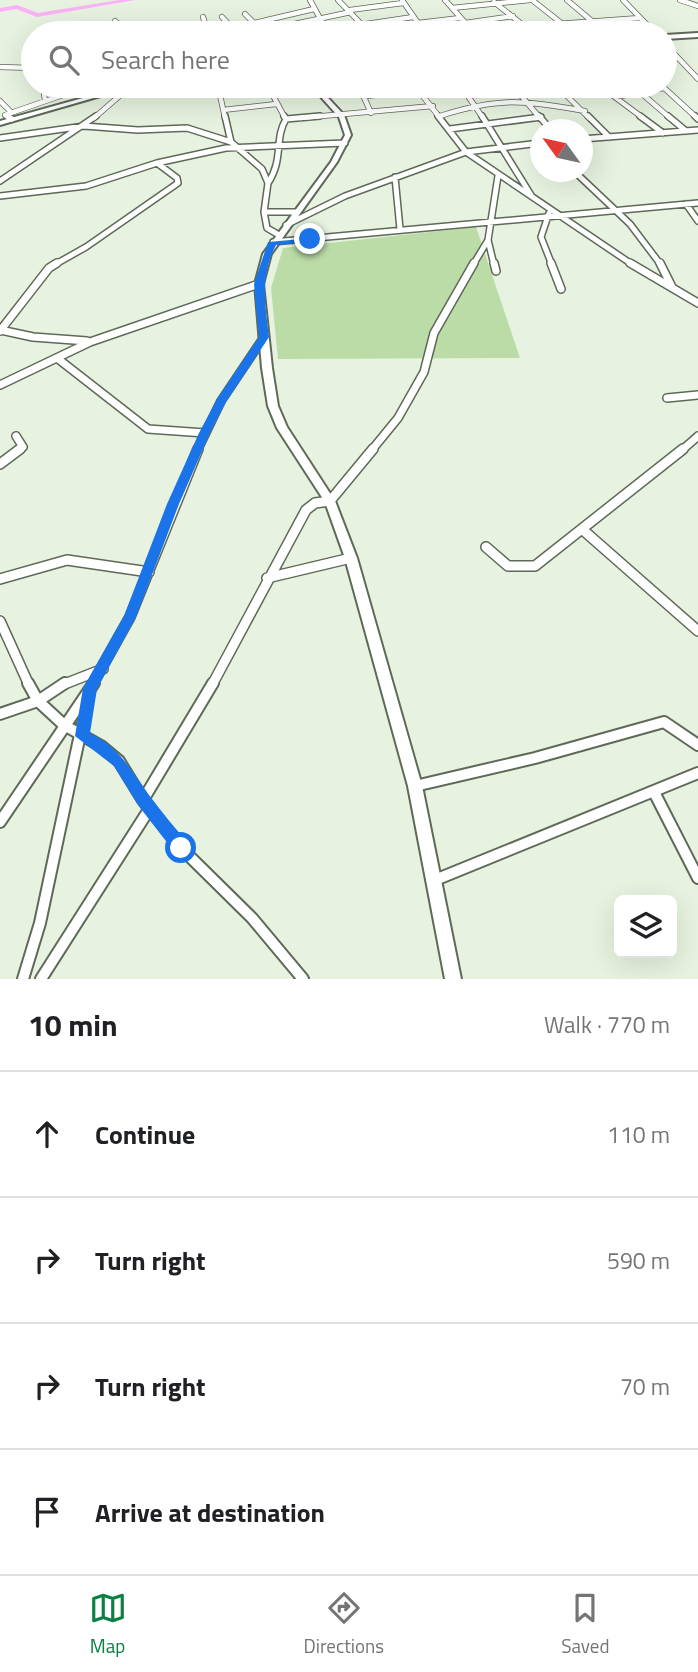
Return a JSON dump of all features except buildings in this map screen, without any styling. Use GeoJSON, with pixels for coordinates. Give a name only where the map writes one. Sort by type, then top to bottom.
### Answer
{"type":"FeatureCollection","features":[{"type":"Feature","properties":{"kind":"street"},"geometry":{"type":"LineString","coordinates":[[310,0],[318,19]]}},
{"type":"Feature","properties":{"kind":"street"},"geometry":{"type":"LineString","coordinates":[[338,0],[360,21]]}},
{"type":"Feature","properties":{"kind":"street"},"geometry":{"type":"LineString","coordinates":[[445,0],[463,21]]}},
{"type":"Feature","properties":{"kind":"street"},"geometry":{"type":"LineString","coordinates":[[452,8],[493,1],[531,0],[560,21]]}},
{"type":"Feature","properties":{"kind":"street"},"geometry":{"type":"LineString","coordinates":[[567,0],[593,21],[640,18]]}},
{"type":"Feature","properties":{"kind":"street"},"geometry":{"type":"LineString","coordinates":[[623,0],[643,21]]}},
{"type":"Feature","properties":{"kind":"street"},"geometry":{"type":"LineString","coordinates":[[680,0],[698,6]]}},
{"type":"Feature","properties":{"kind":"street"},"geometry":{"type":"LineString","coordinates":[[310,21],[402,1],[416,21]]}},
{"type":"Feature","properties":{"kind":"street"},"geometry":{"type":"LineString","coordinates":[[493,1],[519,21]]}},
{"type":"Feature","properties":{"kind":"street"},"geometry":{"type":"LineString","coordinates":[[263,21],[314,9]]}},
{"type":"Feature","properties":{"kind":"street"},"geometry":{"type":"LineString","coordinates":[[245,14],[252,21]]}},
{"type":"Feature","properties":{"kind":"street"},"geometry":{"type":"LineString","coordinates":[[479,21],[513,16]]}},
{"type":"Feature","properties":{"kind":"street"},"geometry":{"type":"LineString","coordinates":[[203,17],[204,21]]}},
{"type":"Feature","properties":{"kind":"street"},"geometry":{"type":"LineString","coordinates":[[222,17],[226,21]]}},
{"type":"Feature","properties":{"kind":"street"},"geometry":{"type":"LineString","coordinates":[[384,21],[413,17]]}},
{"type":"Feature","properties":{"kind":"street"},"geometry":{"type":"LineString","coordinates":[[435,21],[460,18]]}},
{"type":"Feature","properties":{"kind":"street"},"geometry":{"type":"LineString","coordinates":[[677,36],[698,35]]}},
{"type":"Feature","properties":{"kind":"street"},"geometry":{"type":"LineString","coordinates":[[677,57],[698,79]]}},
{"type":"Feature","properties":{"kind":"street"},"geometry":{"type":"LineString","coordinates":[[0,67],[21,68]]}},
{"type":"Feature","properties":{"kind":"street"},"geometry":{"type":"LineString","coordinates":[[0,123],[54,98]]}},
{"type":"Feature","properties":{"kind":"street"},"geometry":{"type":"LineString","coordinates":[[11,116],[84,98]]}},
{"type":"Feature","properties":{"kind":"street"},"geometry":{"type":"LineString","coordinates":[[0,181],[49,149],[62,136],[84,126],[118,98]]}},
{"type":"Feature","properties":{"kind":"street"},"geometry":{"type":"LineString","coordinates":[[220,98],[231,142]]}},
{"type":"Feature","properties":{"kind":"street"},"geometry":{"type":"LineString","coordinates":[[273,98],[286,119]]}},
{"type":"Feature","properties":{"kind":"street"},"geometry":{"type":"LineString","coordinates":[[325,98],[342,116],[348,132],[345,143],[279,234],[258,284],[273,406],[293,447],[330,501],[351,558],[415,786],[453,979]]}},
{"type":"Feature","properties":{"kind":"street"},"geometry":{"type":"LineString","coordinates":[[366,98],[371,113]]}},
{"type":"Feature","properties":{"kind":"street"},"geometry":{"type":"LineString","coordinates":[[426,98],[466,152],[498,176],[563,215],[619,257],[698,303]]}},
{"type":"Feature","properties":{"kind":"street"},"geometry":{"type":"LineString","coordinates":[[469,98],[504,148],[531,196]]}},
{"type":"Feature","properties":{"kind":"street"},"geometry":{"type":"LineString","coordinates":[[570,98],[609,137]]}},
{"type":"Feature","properties":{"kind":"street"},"geometry":{"type":"LineString","coordinates":[[616,98],[663,133]]}},
{"type":"Feature","properties":{"kind":"street"},"geometry":{"type":"LineString","coordinates":[[647,98],[686,131]]}},
{"type":"Feature","properties":{"kind":"street"},"geometry":{"type":"LineString","coordinates":[[675,98],[698,118]]}},
{"type":"Feature","properties":{"kind":"street"},"geometry":{"type":"LineString","coordinates":[[440,116],[474,105],[527,100],[585,111]]}},
{"type":"Feature","properties":{"kind":"street"},"geometry":{"type":"LineString","coordinates":[[527,100],[541,117]]}},
{"type":"Feature","properties":{"kind":"street"},"geometry":{"type":"LineString","coordinates":[[0,101],[11,116]]}},
{"type":"Feature","properties":{"kind":"street"},"geometry":{"type":"LineString","coordinates":[[223,110],[276,104]]}},
{"type":"Feature","properties":{"kind":"street"},"geometry":{"type":"LineString","coordinates":[[286,119],[433,106]]}},
{"type":"Feature","properties":{"kind":"street"},"geometry":{"type":"LineString","coordinates":[[450,129],[541,117]]}},
{"type":"Feature","properties":{"kind":"street"},"geometry":{"type":"LineString","coordinates":[[286,119],[281,128],[283,147],[279,167],[268,183],[264,212],[267,228],[279,234],[400,229],[698,203]]}},
{"type":"Feature","properties":{"kind":"street"},"geometry":{"type":"LineString","coordinates":[[0,138],[84,126],[138,130],[187,128],[231,142],[262,169],[268,183]]}},
{"type":"Feature","properties":{"kind":"street"},"geometry":{"type":"LineString","coordinates":[[593,138],[698,131]]}},
{"type":"Feature","properties":{"kind":"street"},"geometry":{"type":"LineString","coordinates":[[0,196],[48,188],[86,186],[191,153],[237,147],[345,143]]}},
{"type":"Feature","properties":{"kind":"street"},"geometry":{"type":"LineString","coordinates":[[279,234],[334,201],[395,177],[466,152],[530,144]]}},
{"type":"Feature","properties":{"kind":"street"},"geometry":{"type":"LineString","coordinates":[[90,342],[33,337],[0,330],[49,268],[86,247],[178,183],[177,178],[157,163]]}},
{"type":"Feature","properties":{"kind":"street"},"geometry":{"type":"LineString","coordinates":[[496,271],[488,240],[498,176]]}},
{"type":"Feature","properties":{"kind":"street"},"geometry":{"type":"LineString","coordinates":[[395,177],[400,229]]}},
{"type":"Feature","properties":{"kind":"street"},"geometry":{"type":"LineString","coordinates":[[586,182],[616,209],[663,268],[672,287]]}},
{"type":"Feature","properties":{"kind":"street"},"geometry":{"type":"LineString","coordinates":[[686,204],[698,221]]}},
{"type":"Feature","properties":{"kind":"street"},"geometry":{"type":"LineString","coordinates":[[551,207],[541,237],[561,289]]}},
{"type":"Feature","properties":{"kind":"street"},"geometry":{"type":"LineString","coordinates":[[264,212],[295,212]]}},
{"type":"Feature","properties":{"kind":"street"},"geometry":{"type":"LineString","coordinates":[[41,979],[147,804],[306,510],[315,503],[330,501],[398,418],[424,372],[434,333],[488,240]]}},
{"type":"Feature","properties":{"kind":"street"},"geometry":{"type":"LineString","coordinates":[[0,386],[90,342],[258,284]]}},
{"type":"Feature","properties":{"kind":"street"},"geometry":{"type":"LineString","coordinates":[[682,293],[698,294]]}},
{"type":"Feature","properties":{"kind":"street"},"geometry":{"type":"LineString","coordinates":[[0,821],[103,669],[149,572],[173,504],[205,433],[221,401],[264,337]]}},
{"type":"Feature","properties":{"kind":"street"},"geometry":{"type":"LineString","coordinates":[[57,358],[148,429],[205,433]]}},
{"type":"Feature","properties":{"kind":"street"},"geometry":{"type":"LineString","coordinates":[[667,398],[698,395]]}},
{"type":"Feature","properties":{"kind":"street"},"geometry":{"type":"LineString","coordinates":[[0,464],[23,447],[16,436]]}},
{"type":"Feature","properties":{"kind":"street"},"geometry":{"type":"LineString","coordinates":[[485,547],[508,566],[535,566],[641,485],[698,436]]}},
{"type":"Feature","properties":{"kind":"street"},"geometry":{"type":"LineString","coordinates":[[583,530],[698,629]]}},
{"type":"Feature","properties":{"kind":"street"},"geometry":{"type":"LineString","coordinates":[[267,578],[351,558]]}},
{"type":"Feature","properties":{"kind":"street"},"geometry":{"type":"LineString","coordinates":[[0,579],[67,560],[149,572]]}},
{"type":"Feature","properties":{"kind":"street"},"geometry":{"type":"LineString","coordinates":[[0,621],[37,701],[64,725],[101,746],[119,761],[147,804],[181,848],[252,918],[303,979]]}},
{"type":"Feature","properties":{"kind":"street"},"geometry":{"type":"LineString","coordinates":[[0,714],[37,701],[71,679],[103,669]]}},
{"type":"Feature","properties":{"kind":"street"},"geometry":{"type":"LineString","coordinates":[[23,979],[40,923],[82,736],[90,688]]}},
{"type":"Feature","properties":{"kind":"street"},"geometry":{"type":"LineString","coordinates":[[415,786],[535,758],[664,722],[671,724],[698,745]]}},
{"type":"Feature","properties":{"kind":"street"},"geometry":{"type":"LineString","coordinates":[[435,880],[698,774]]}},
{"type":"Feature","properties":{"kind":"street"},"geometry":{"type":"LineString","coordinates":[[654,792],[698,878]]}},
{"type":"Feature","properties":{"kind":"green space"},"geometry":{"type":"Polygon","coordinates":[[[476,227],[520,358],[278,359],[271,288],[283,248],[476,227]]]}},
{"type":"Feature","properties":{"kind":"waterway"},"geometry":{"type":"LineString","coordinates":[[0,10],[17,7],[37,15],[132,0]]}},
{"type":"Feature","properties":{"kind":"route"},"geometry":{"type":"LineString","coordinates":[[181,848],[144,800],[119,761],[101,746],[82,736],[90,688],[130,617],[173,504],[205,433],[221,401],[264,337],[258,284],[267,254],[273,242],[310,239]]}}]}
